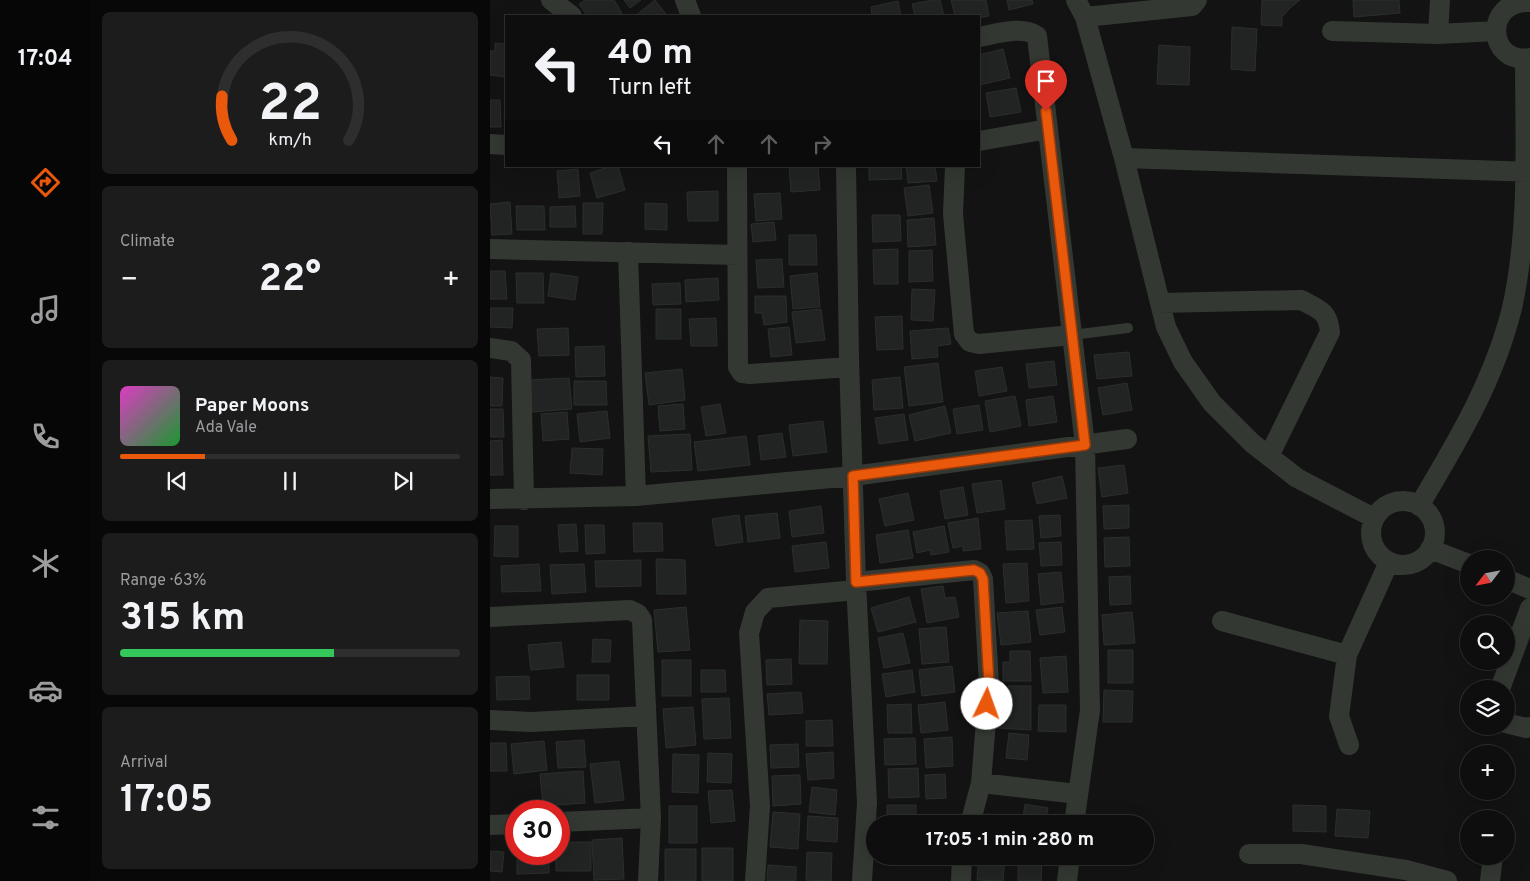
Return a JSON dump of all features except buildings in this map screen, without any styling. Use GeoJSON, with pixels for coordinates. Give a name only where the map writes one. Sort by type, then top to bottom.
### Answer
{"type":"FeatureCollection","features":[{"type":"Feature","properties":{"kind":"street"},"geometry":{"type":"LineString","coordinates":[[551,0],[571,15]]}},
{"type":"Feature","properties":{"kind":"street"},"geometry":{"type":"LineString","coordinates":[[685,0],[691,15]]}},
{"type":"Feature","properties":{"kind":"street"},"geometry":{"type":"LineString","coordinates":[[1197,0],[1192,6],[1081,8],[1124,158],[1166,327],[1183,362],[1212,403],[1252,443],[1297,478],[1374,518]]}},
{"type":"Feature","properties":{"kind":"street"},"geometry":{"type":"LineString","coordinates":[[1438,34],[1440,0]]}},
{"type":"Feature","properties":{"kind":"street"},"geometry":{"type":"LineString","coordinates":[[1419,506],[1474,413],[1499,350],[1512,307],[1521,244],[1527,172],[1528,58],[1518,58],[1505,50],[1500,45],[1496,31],[1497,21],[1501,12],[1522,1]]}},
{"type":"Feature","properties":{"kind":"street"},"geometry":{"type":"LineString","coordinates":[[980,37],[1019,31],[1030,31],[1037,36],[1085,445],[1090,710],[1075,815]]}},
{"type":"Feature","properties":{"kind":"street"},"geometry":{"type":"LineString","coordinates":[[1332,31],[1438,34],[1496,31]]}},
{"type":"Feature","properties":{"kind":"street"},"geometry":{"type":"LineString","coordinates":[[980,140],[1048,130]]}},
{"type":"Feature","properties":{"kind":"street"},"geometry":{"type":"LineString","coordinates":[[490,144],[505,145]]}},
{"type":"Feature","properties":{"kind":"street"},"geometry":{"type":"LineString","coordinates":[[1124,158],[1527,172]]}},
{"type":"Feature","properties":{"kind":"street"},"geometry":{"type":"LineString","coordinates":[[737,167],[738,367],[742,373],[750,374],[849,368]]}},
{"type":"Feature","properties":{"kind":"street"},"geometry":{"type":"LineString","coordinates":[[846,167],[849,368],[857,586],[868,803],[862,881]]}},
{"type":"Feature","properties":{"kind":"street"},"geometry":{"type":"LineString","coordinates":[[955,167],[953,214],[964,334],[970,342],[979,344],[1072,335]]}},
{"type":"Feature","properties":{"kind":"street"},"geometry":{"type":"LineString","coordinates":[[490,249],[737,255]]}},
{"type":"Feature","properties":{"kind":"street"},"geometry":{"type":"LineString","coordinates":[[628,252],[636,496]]}},
{"type":"Feature","properties":{"kind":"street"},"geometry":{"type":"LineString","coordinates":[[1160,304],[1301,300],[1320,310],[1329,320],[1330,332],[1269,456]]}},
{"type":"Feature","properties":{"kind":"street"},"geometry":{"type":"LineString","coordinates":[[490,348],[511,351],[521,360],[524,500]]}},
{"type":"Feature","properties":{"kind":"street"},"geometry":{"type":"LineString","coordinates":[[490,499],[524,500],[636,496],[853,476],[1127,440]]}},
{"type":"Feature","properties":{"kind":"street"},"geometry":{"type":"LineString","coordinates":[[1410,502],[1419,506],[1432,521],[1434,530],[1430,549],[1417,562],[1407,565],[1389,562],[1380,556],[1371,538],[1374,518],[1380,510],[1394,503],[1410,502]]}},
{"type":"Feature","properties":{"kind":"street"},"geometry":{"type":"LineString","coordinates":[[1430,549],[1460,561]]}},
{"type":"Feature","properties":{"kind":"street"},"geometry":{"type":"LineString","coordinates":[[1349,745],[1339,716],[1347,656],[1389,562]]}},
{"type":"Feature","properties":{"kind":"street"},"geometry":{"type":"LineString","coordinates":[[755,881],[760,806],[750,633],[755,612],[768,598],[974,570],[980,573],[983,579],[989,684],[982,783],[973,815]]}},
{"type":"Feature","properties":{"kind":"street"},"geometry":{"type":"LineString","coordinates":[[1515,583],[1530,589]]}},
{"type":"Feature","properties":{"kind":"street"},"geometry":{"type":"LineString","coordinates":[[1503,680],[1530,608]]}},
{"type":"Feature","properties":{"kind":"street"},"geometry":{"type":"LineString","coordinates":[[490,617],[630,610],[638,614],[642,620],[651,818],[648,881]]}},
{"type":"Feature","properties":{"kind":"street"},"geometry":{"type":"LineString","coordinates":[[1222,621],[1347,656]]}},
{"type":"Feature","properties":{"kind":"street"},"geometry":{"type":"LineString","coordinates":[[490,720],[531,722],[646,716]]}},
{"type":"Feature","properties":{"kind":"street"},"geometry":{"type":"LineString","coordinates":[[1515,725],[1530,727]]}},
{"type":"Feature","properties":{"kind":"street"},"geometry":{"type":"LineString","coordinates":[[982,783],[1078,794]]}},
{"type":"Feature","properties":{"kind":"street"},"geometry":{"type":"LineString","coordinates":[[570,822],[651,818]]}},
{"type":"Feature","properties":{"kind":"street"},"geometry":{"type":"LineString","coordinates":[[490,824],[505,824]]}},
{"type":"Feature","properties":{"kind":"street"},"geometry":{"type":"LineString","coordinates":[[1249,854],[1301,854],[1406,870],[1447,881]]}},
{"type":"Feature","properties":{"kind":"street"},"geometry":{"type":"LineString","coordinates":[[961,881],[962,865]]}},
{"type":"Feature","properties":{"kind":"street"},"geometry":{"type":"LineString","coordinates":[[1067,881],[1069,865]]}},
{"type":"Feature","properties":{"kind":"street"},"geometry":{"type":"LineString","coordinates":[[1490,881],[1492,865]]}},
{"type":"Feature","properties":{"kind":"lane"},"geometry":{"type":"LineString","coordinates":[[1072,335],[1128,328]]}},
{"type":"Feature","properties":{"kind":"route"},"geometry":{"type":"LineString","coordinates":[[987,704],[989,684],[983,579],[980,573],[974,570],[856,582],[853,476],[1085,445],[1046,111]]}}]}
